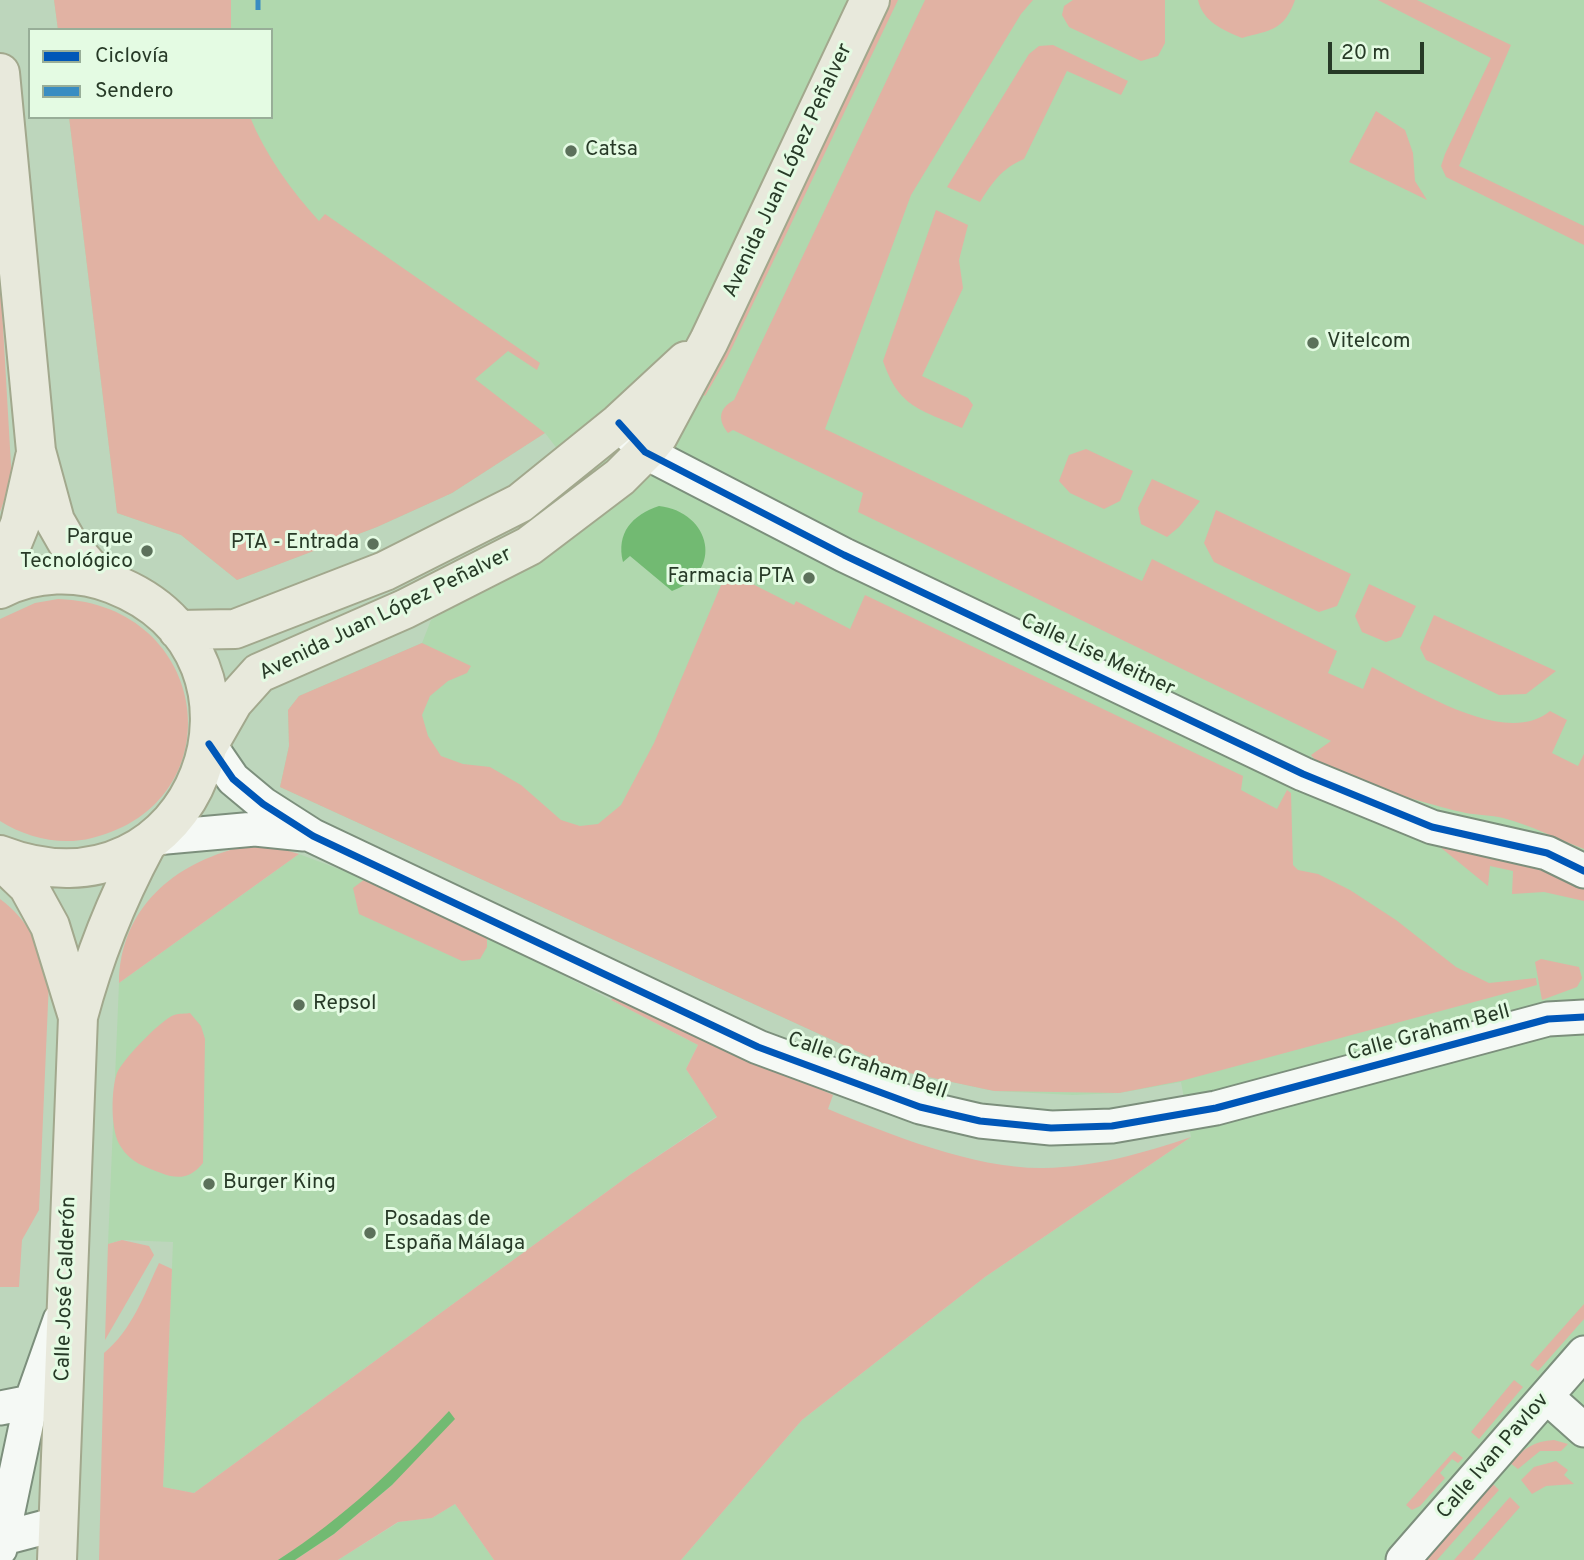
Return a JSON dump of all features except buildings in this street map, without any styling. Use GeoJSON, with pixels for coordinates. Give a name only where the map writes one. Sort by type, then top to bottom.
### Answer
{"type":"FeatureCollection","features":[{"type":"Feature","properties":{"kind":"main road","name":"Avenida Juan López Peñalver"},"geometry":{"type":"LineString","coordinates":[[209,744],[233,702],[259,673],[405,608],[529,546],[620,477],[645,452],[658,436],[709,341],[870,0]]}},
{"type":"Feature","properties":{"kind":"main road"},"geometry":{"type":"LineString","coordinates":[[0,73],[36,451],[55,521],[67,542],[99,579]]}},
{"type":"Feature","properties":{"kind":"main road","name":"Avenida Juan López Peñalver"},"geometry":{"type":"LineString","coordinates":[[178,630],[235,629],[385,571],[520,503],[620,423],[709,341]]}},
{"type":"Feature","properties":{"kind":"main road"},"geometry":{"type":"LineString","coordinates":[[0,573],[20,524],[36,451]]}},
{"type":"Feature","properties":{"kind":"main road"},"geometry":{"type":"LineString","coordinates":[[0,589],[45,575],[72,574],[99,579],[139,596],[156,608],[178,630],[195,655],[211,714],[209,744],[200,779],[187,801],[151,841],[110,862],[71,870],[31,866],[0,857]]}},
{"type":"Feature","properties":{"kind":"main road","name":"Calle José Calderón"},"geometry":{"type":"LineString","coordinates":[[57,1542],[78,1017],[101,940],[151,841]]}},
{"type":"Feature","properties":{"kind":"main road","name":"Calle José Calderón"},"geometry":{"type":"LineString","coordinates":[[0,857],[28,886],[50,926],[78,1017]]}},
{"type":"Feature","properties":{"kind":"street","name":"Calle Lise Meitner"},"geometry":{"type":"LineString","coordinates":[[620,423],[645,452],[844,555],[1346,793],[1432,827],[1547,853],[1584,871]]}},
{"type":"Feature","properties":{"kind":"street","name":"Calle Graham Bell"},"geometry":{"type":"LineString","coordinates":[[209,744],[233,779],[263,804],[313,836],[758,1046],[920,1107],[980,1121],[1051,1128],[1112,1126],[1216,1108],[1548,1019],[1584,1017]]}},
{"type":"Feature","properties":{"kind":"street","name":"Calle Graham Bell"},"geometry":{"type":"LineString","coordinates":[[151,841],[255,829],[313,836]]}},
{"type":"Feature","properties":{"kind":"street","name":"Calle Graham Bell"},"geometry":{"type":"LineString","coordinates":[[1548,1019],[1584,998]]}},
{"type":"Feature","properties":{"kind":"street"},"geometry":{"type":"LineString","coordinates":[[57,1542],[1,1542],[15,1405],[66,1305]]}},
{"type":"Feature","properties":{"kind":"street","name":"Calle Ivan Pavlov"},"geometry":{"type":"LineString","coordinates":[[1403,1560],[1584,1353]]}},
{"type":"Feature","properties":{"kind":"street"},"geometry":{"type":"LineString","coordinates":[[1547,1397],[1584,1430]]}},
{"type":"Feature","properties":{"kind":"shaded area"},"geometry":{"type":"Polygon","coordinates":[[[54,0],[1584,0],[1584,1560],[681,1560],[802,1420],[985,1277],[1191,1137],[1181,1082],[1119,1093],[1073,1095],[994,1091],[900,1071],[280,787],[289,746],[288,710],[299,696],[422,643],[431,620],[607,513],[545,433],[452,493],[377,527],[237,580],[181,535],[117,513],[69,119],[273,119],[273,28],[58,28],[54,0]]]}},
{"type":"Feature","properties":{"kind":"shaded area"},"geometry":{"type":"Polygon","coordinates":[[[54,0],[231,0],[231,28],[58,28],[54,0]]]}},
{"type":"Feature","properties":{"kind":"shaded area"},"geometry":{"type":"Polygon","coordinates":[[[891,0],[898,0],[727,358],[705,396],[700,391],[719,358],[891,0]]]}},
{"type":"Feature","properties":{"kind":"shaded area"},"geometry":{"type":"Polygon","coordinates":[[[925,0],[1033,0],[1021,14],[911,195],[825,429],[1142,581],[1152,559],[1337,651],[1328,673],[1363,689],[1372,667],[1436,700],[1486,719],[1509,723],[1531,721],[1550,711],[1567,720],[1552,753],[1578,766],[1584,754],[1584,849],[1513,821],[1432,804],[1383,790],[1337,772],[1311,755],[1331,741],[858,512],[863,493],[733,430],[728,433],[722,424],[722,411],[734,400],[925,0]]]}},
{"type":"Feature","properties":{"kind":"shaded area"},"geometry":{"type":"Polygon","coordinates":[[[1073,0],[1165,0],[1165,43],[1158,56],[1141,61],[1069,27],[1062,15],[1064,6],[1073,0]]]}},
{"type":"Feature","properties":{"kind":"shaded area"},"geometry":{"type":"Polygon","coordinates":[[[1198,0],[1295,0],[1281,24],[1268,31],[1242,38],[1209,20],[1198,0]]]}},
{"type":"Feature","properties":{"kind":"shaded area"},"geometry":{"type":"Polygon","coordinates":[[[1378,0],[1417,0],[1511,45],[1459,166],[1584,226],[1584,245],[1446,177],[1441,166],[1445,154],[1491,58],[1378,0]]]}},
{"type":"Feature","properties":{"kind":"shaded area"},"geometry":{"type":"Polygon","coordinates":[[[1053,45],[1128,81],[1121,95],[1067,71],[1024,159],[998,177],[980,202],[947,187],[1029,54],[1039,46],[1053,45]]]}},
{"type":"Feature","properties":{"kind":"shaded area"},"geometry":{"type":"Polygon","coordinates":[[[1376,111],[1405,130],[1413,153],[1415,181],[1427,200],[1349,162],[1376,111]]]}},
{"type":"Feature","properties":{"kind":"shaded area"},"geometry":{"type":"Polygon","coordinates":[[[69,119],[251,119],[280,172],[319,221],[325,214],[540,363],[537,370],[508,351],[475,379],[545,433],[452,493],[377,527],[237,580],[181,535],[117,513],[69,119]]]}},
{"type":"Feature","properties":{"kind":"shaded area"},"geometry":{"type":"Polygon","coordinates":[[[936,210],[968,225],[959,260],[963,288],[922,376],[968,398],[973,405],[962,428],[923,411],[904,398],[889,377],[883,361],[936,210]]]}},
{"type":"Feature","properties":{"kind":"shaded area"},"geometry":{"type":"Polygon","coordinates":[[[0,275],[13,500],[5,498],[0,512],[0,275]]]}},
{"type":"Feature","properties":{"kind":"shaded area"},"geometry":{"type":"Polygon","coordinates":[[[1086,449],[1133,471],[1120,501],[1104,509],[1070,493],[1059,481],[1069,455],[1086,449]]]}},
{"type":"Feature","properties":{"kind":"shaded area"},"geometry":{"type":"Polygon","coordinates":[[[1152,479],[1200,501],[1167,537],[1141,524],[1138,508],[1152,479]]]}},
{"type":"Feature","properties":{"kind":"shaded area"},"geometry":{"type":"Polygon","coordinates":[[[659,506],[677,511],[690,519],[700,531],[705,544],[705,557],[700,571],[689,582],[672,591],[630,556],[623,562],[621,552],[628,526],[641,514],[659,506]]]}},
{"type":"Feature","properties":{"kind":"shaded area"},"geometry":{"type":"Polygon","coordinates":[[[1216,510],[1351,574],[1337,606],[1319,612],[1214,562],[1204,543],[1216,510]]]}},
{"type":"Feature","properties":{"kind":"shaded area"},"geometry":{"type":"Polygon","coordinates":[[[727,571],[794,605],[796,601],[850,629],[865,595],[1243,776],[1241,790],[1277,809],[1287,790],[1291,793],[1293,865],[1298,870],[1318,874],[1350,890],[1396,920],[1456,967],[1489,983],[1536,978],[1537,985],[1181,1081],[1119,1093],[994,1091],[900,1071],[280,787],[289,746],[288,710],[299,696],[422,643],[471,666],[467,673],[448,681],[430,696],[422,715],[428,736],[441,756],[463,764],[490,767],[521,785],[561,820],[580,826],[598,824],[621,805],[654,743],[727,571]]]}},
{"type":"Feature","properties":{"kind":"shaded area"},"geometry":{"type":"Polygon","coordinates":[[[1369,584],[1416,606],[1401,637],[1386,642],[1362,632],[1355,616],[1369,584]]]}},
{"type":"Feature","properties":{"kind":"shaded area"},"geometry":{"type":"Polygon","coordinates":[[[58,599],[110,609],[149,634],[175,668],[187,707],[186,748],[170,787],[138,818],[92,838],[68,841],[33,836],[0,821],[0,619],[35,603],[58,599]]]}},
{"type":"Feature","properties":{"kind":"shaded area"},"geometry":{"type":"Polygon","coordinates":[[[1434,615],[1556,671],[1526,694],[1499,695],[1426,660],[1420,648],[1434,615]]]}},
{"type":"Feature","properties":{"kind":"shaded area"},"geometry":{"type":"Polygon","coordinates":[[[1424,834],[1476,843],[1584,883],[1584,901],[1544,892],[1512,894],[1513,871],[1490,866],[1488,886],[1424,834]]]}},
{"type":"Feature","properties":{"kind":"shaded area"},"geometry":{"type":"Polygon","coordinates":[[[242,847],[275,847],[299,854],[119,983],[122,956],[129,932],[140,911],[155,893],[194,864],[242,847]]]}},
{"type":"Feature","properties":{"kind":"shaded area"},"geometry":{"type":"Polygon","coordinates":[[[299,854],[365,879],[487,936],[698,1045],[686,1069],[717,1116],[631,1174],[194,1493],[163,1487],[173,1242],[122,1240],[108,1244],[119,983],[299,854]]]}},
{"type":"Feature","properties":{"kind":"shaded area"},"geometry":{"type":"Polygon","coordinates":[[[365,879],[487,936],[487,947],[480,959],[462,961],[359,914],[353,888],[365,879]]]}},
{"type":"Feature","properties":{"kind":"shaded area"},"geometry":{"type":"Polygon","coordinates":[[[0,899],[19,916],[32,935],[49,981],[39,1210],[22,1240],[19,1287],[0,1287],[0,899]]]}},
{"type":"Feature","properties":{"kind":"shaded area"},"geometry":{"type":"Polygon","coordinates":[[[1541,959],[1579,967],[1582,978],[1577,987],[1542,1000],[1535,962],[1541,959]]]}},
{"type":"Feature","properties":{"kind":"shaded area"},"geometry":{"type":"Polygon","coordinates":[[[614,997],[833,1095],[828,1109],[962,1157],[1017,1167],[1063,1167],[1119,1158],[1191,1137],[985,1277],[802,1420],[681,1560],[494,1560],[455,1504],[432,1518],[398,1522],[338,1560],[295,1560],[334,1534],[392,1485],[449,1412],[387,1477],[330,1526],[278,1560],[99,1560],[104,1353],[130,1323],[159,1263],[172,1269],[163,1487],[194,1493],[631,1174],[717,1117],[686,1069],[698,1045],[611,1000],[614,997]]]}},
{"type":"Feature","properties":{"kind":"shaded area"},"geometry":{"type":"Polygon","coordinates":[[[190,1013],[201,1026],[205,1039],[203,1163],[189,1175],[173,1176],[138,1163],[121,1147],[113,1121],[114,1089],[121,1067],[160,1024],[176,1014],[190,1013]]]}},
{"type":"Feature","properties":{"kind":"shaded area"},"geometry":{"type":"Polygon","coordinates":[[[122,1240],[149,1246],[154,1255],[105,1340],[108,1244],[122,1240]]]}},
{"type":"Feature","properties":{"kind":"shaded area"},"geometry":{"type":"Polygon","coordinates":[[[1584,1304],[1584,1319],[1538,1371],[1530,1365],[1584,1304]]]}},
{"type":"Feature","properties":{"kind":"shaded area"},"geometry":{"type":"Polygon","coordinates":[[[1514,1380],[1523,1387],[1479,1439],[1471,1432],[1514,1380]]]}},
{"type":"Feature","properties":{"kind":"shaded area"},"geometry":{"type":"Polygon","coordinates":[[[449,1411],[455,1419],[392,1485],[334,1534],[295,1560],[278,1560],[326,1526],[368,1491],[449,1411]]]}},
{"type":"Feature","properties":{"kind":"shaded area"},"geometry":{"type":"Polygon","coordinates":[[[1554,1440],[1568,1444],[1561,1451],[1540,1451],[1518,1469],[1510,1463],[1529,1447],[1554,1440]]]}},
{"type":"Feature","properties":{"kind":"shaded area"},"geometry":{"type":"Polygon","coordinates":[[[1454,1451],[1463,1458],[1458,1463],[1452,1459],[1440,1473],[1445,1478],[1420,1506],[1412,1510],[1406,1505],[1454,1451]]]}},
{"type":"Feature","properties":{"kind":"shaded area"},"geometry":{"type":"Polygon","coordinates":[[[1556,1461],[1568,1470],[1564,1475],[1574,1484],[1546,1486],[1532,1494],[1521,1480],[1534,1467],[1556,1461]]]}},
{"type":"Feature","properties":{"kind":"shaded area"},"geometry":{"type":"Polygon","coordinates":[[[1491,1482],[1499,1490],[1437,1560],[1423,1560],[1491,1482]]]}},
{"type":"Feature","properties":{"kind":"shaded area"},"geometry":{"type":"Polygon","coordinates":[[[1510,1497],[1520,1507],[1473,1560],[1454,1560],[1510,1497]]]}},
{"type":"Feature","properties":{"kind":"shaded area"},"geometry":{"type":"Polygon","coordinates":[[[455,1504],[494,1560],[338,1560],[399,1522],[432,1518],[455,1504]]]}},
{"type":"Feature","properties":{"kind":"marked path"},"geometry":{"type":"LineString","coordinates":[[258,0],[258,11]]}},
{"type":"Feature","properties":{"kind":"cycle path"},"geometry":{"type":"LineString","coordinates":[[619,423],[645,452],[844,555],[1303,774],[1432,827],[1547,853],[1584,871]]}},
{"type":"Feature","properties":{"kind":"cycle path"},"geometry":{"type":"LineString","coordinates":[[209,744],[233,779],[263,804],[313,836],[758,1047],[920,1107],[980,1121],[1051,1128],[1112,1126],[1216,1108],[1548,1019],[1584,1017]]}},
{"type":"Feature","properties":{"kind":"place","name":"Catsa"},"geometry":{"type":"Point","coordinates":[571,151]}},
{"type":"Feature","properties":{"kind":"place","name":"Vitelcom"},"geometry":{"type":"Point","coordinates":[1313,343]}},
{"type":"Feature","properties":{"kind":"place","name":"PTA - Entrada"},"geometry":{"type":"Point","coordinates":[373,544]}},
{"type":"Feature","properties":{"kind":"place","name":"Parque Tecnológico"},"geometry":{"type":"Point","coordinates":[147,551]}},
{"type":"Feature","properties":{"kind":"place","name":"Farmacia PTA"},"geometry":{"type":"Point","coordinates":[809,578]}},
{"type":"Feature","properties":{"kind":"place","name":"Repsol"},"geometry":{"type":"Point","coordinates":[299,1005]}},
{"type":"Feature","properties":{"kind":"place","name":"Burger King"},"geometry":{"type":"Point","coordinates":[209,1184]}},
{"type":"Feature","properties":{"kind":"place","name":"Posadas de España Málaga"},"geometry":{"type":"Point","coordinates":[370,1233]}}]}
